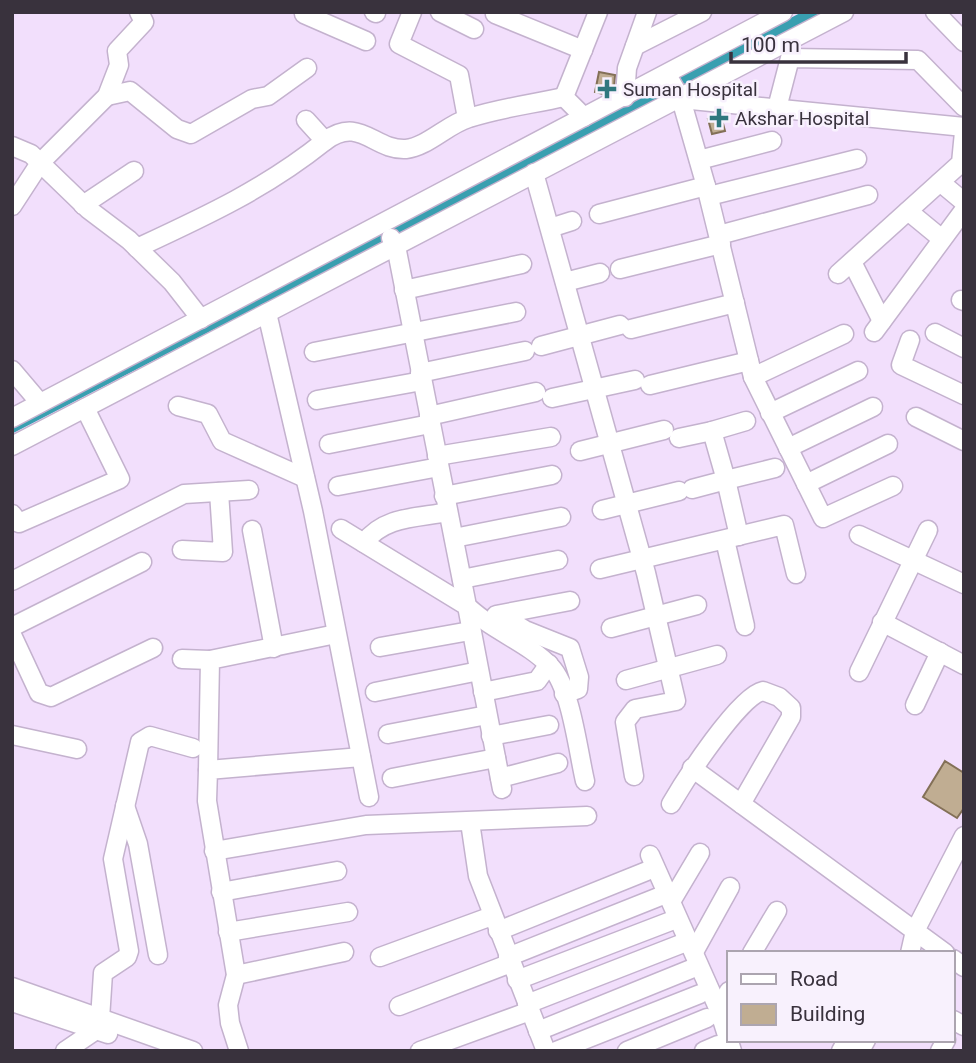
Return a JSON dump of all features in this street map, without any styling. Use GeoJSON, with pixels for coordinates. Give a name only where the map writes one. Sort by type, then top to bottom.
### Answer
{"type":"FeatureCollection","features":[{"type":"Feature","properties":{"kind":"street"},"geometry":{"type":"LineString","coordinates":[[12,206],[40,163],[107,96],[119,65],[117,51],[144,22],[139,12]]}},
{"type":"Feature","properties":{"kind":"street"},"geometry":{"type":"LineString","coordinates":[[412,12],[399,44],[459,75],[467,118]]}},
{"type":"Feature","properties":{"kind":"street"},"geometry":{"type":"LineString","coordinates":[[440,12],[474,29]]}},
{"type":"Feature","properties":{"kind":"street"},"geometry":{"type":"LineString","coordinates":[[564,97],[598,12]]}},
{"type":"Feature","properties":{"kind":"street"},"geometry":{"type":"LineString","coordinates":[[625,97],[627,68],[647,12]]}},
{"type":"Feature","properties":{"kind":"street"},"geometry":{"type":"LineString","coordinates":[[635,46],[702,12]]}},
{"type":"Feature","properties":{"kind":"street"},"geometry":{"type":"LineString","coordinates":[[13,416],[783,12]]}},
{"type":"Feature","properties":{"kind":"street"},"geometry":{"type":"LineString","coordinates":[[12,446],[844,12]]}},
{"type":"Feature","properties":{"kind":"street"},"geometry":{"type":"LineString","coordinates":[[935,12],[964,42]]}},
{"type":"Feature","properties":{"kind":"street"},"geometry":{"type":"LineString","coordinates":[[495,14],[583,50]]}},
{"type":"Feature","properties":{"kind":"street"},"geometry":{"type":"LineString","coordinates":[[302,18],[366,41]]}},
{"type":"Feature","properties":{"kind":"street"},"geometry":{"type":"LineString","coordinates":[[777,108],[790,58],[918,60],[963,120],[961,163],[838,274]]}},
{"type":"Feature","properties":{"kind":"street"},"geometry":{"type":"LineString","coordinates":[[107,96],[130,90],[177,129],[191,134],[252,99],[268,96],[307,68]]}},
{"type":"Feature","properties":{"kind":"street"},"geometry":{"type":"LineString","coordinates":[[667,75],[681,99],[708,191],[751,369],[822,518],[826,519],[893,486]]}},
{"type":"Feature","properties":{"kind":"street"},"geometry":{"type":"LineString","coordinates":[[137,248],[210,214],[284,174],[325,141],[345,131],[361,133],[397,149],[410,148],[467,118],[564,97]]}},
{"type":"Feature","properties":{"kind":"street"},"geometry":{"type":"LineString","coordinates":[[564,97],[584,117]]}},
{"type":"Feature","properties":{"kind":"street"},"geometry":{"type":"LineString","coordinates":[[681,99],[963,120]]}},
{"type":"Feature","properties":{"kind":"street"},"geometry":{"type":"LineString","coordinates":[[306,120],[325,141]]}},
{"type":"Feature","properties":{"kind":"street"},"geometry":{"type":"LineString","coordinates":[[699,160],[772,141]]}},
{"type":"Feature","properties":{"kind":"street"},"geometry":{"type":"LineString","coordinates":[[12,146],[31,154],[83,205],[137,248],[172,282],[201,319]]}},
{"type":"Feature","properties":{"kind":"street"},"geometry":{"type":"LineString","coordinates":[[599,214],[857,159]]}},
{"type":"Feature","properties":{"kind":"street"},"geometry":{"type":"LineString","coordinates":[[83,205],[134,171]]}},
{"type":"Feature","properties":{"kind":"street"},"geometry":{"type":"LineString","coordinates":[[534,173],[642,559],[676,701],[635,709],[625,722],[634,776]]}},
{"type":"Feature","properties":{"kind":"street"},"geometry":{"type":"LineString","coordinates":[[940,182],[964,202]]}},
{"type":"Feature","properties":{"kind":"street"},"geometry":{"type":"LineString","coordinates":[[620,269],[868,195]]}},
{"type":"Feature","properties":{"kind":"street"},"geometry":{"type":"LineString","coordinates":[[852,262],[878,327],[964,210]]}},
{"type":"Feature","properties":{"kind":"street"},"geometry":{"type":"LineString","coordinates":[[908,211],[942,239]]}},
{"type":"Feature","properties":{"kind":"street"},"geometry":{"type":"LineString","coordinates":[[550,228],[572,221]]}},
{"type":"Feature","properties":{"kind":"street"},"geometry":{"type":"LineString","coordinates":[[383,223],[396,246],[446,504],[472,619],[479,671],[501,783],[558,763]]}},
{"type":"Feature","properties":{"kind":"street"},"geometry":{"type":"LineString","coordinates":[[404,290],[522,264]]}},
{"type":"Feature","properties":{"kind":"street"},"geometry":{"type":"LineString","coordinates":[[565,282],[600,273]]}},
{"type":"Feature","properties":{"kind":"street"},"geometry":{"type":"LineString","coordinates":[[317,400],[421,377],[580,336],[735,303]]}},
{"type":"Feature","properties":{"kind":"street"},"geometry":{"type":"LineString","coordinates":[[314,352],[516,312]]}},
{"type":"Feature","properties":{"kind":"street"},"geometry":{"type":"LineString","coordinates":[[268,313],[305,478],[369,797]]}},
{"type":"Feature","properties":{"kind":"street"},"geometry":{"type":"LineString","coordinates":[[935,333],[964,348]]}},
{"type":"Feature","properties":{"kind":"street"},"geometry":{"type":"LineString","coordinates":[[329,444],[544,395],[751,369],[845,334]]}},
{"type":"Feature","properties":{"kind":"street"},"geometry":{"type":"LineString","coordinates":[[910,340],[901,365],[964,395]]}},
{"type":"Feature","properties":{"kind":"street"},"geometry":{"type":"LineString","coordinates":[[12,370],[40,403]]}},
{"type":"Feature","properties":{"kind":"street"},"geometry":{"type":"LineString","coordinates":[[771,413],[858,371]]}},
{"type":"Feature","properties":{"kind":"street"},"geometry":{"type":"LineString","coordinates":[[178,406],[208,414],[222,441],[305,478]]}},
{"type":"Feature","properties":{"kind":"street"},"geometry":{"type":"LineString","coordinates":[[788,448],[873,407]]}},
{"type":"Feature","properties":{"kind":"street"},"geometry":{"type":"LineString","coordinates":[[12,514],[19,523],[120,479],[85,408]]}},
{"type":"Feature","properties":{"kind":"street"},"geometry":{"type":"LineString","coordinates":[[916,417],[964,441]]}},
{"type":"Feature","properties":{"kind":"street"},"geometry":{"type":"LineString","coordinates":[[580,451],[610,443],[712,430],[746,421]]}},
{"type":"Feature","properties":{"kind":"street"},"geometry":{"type":"LineString","coordinates":[[712,430],[726,480],[745,626]]}},
{"type":"Feature","properties":{"kind":"street"},"geometry":{"type":"LineString","coordinates":[[338,486],[551,437]]}},
{"type":"Feature","properties":{"kind":"street"},"geometry":{"type":"LineString","coordinates":[[806,484],[888,444]]}},
{"type":"Feature","properties":{"kind":"street"},"geometry":{"type":"LineString","coordinates":[[602,510],[775,468]]}},
{"type":"Feature","properties":{"kind":"street"},"geometry":{"type":"LineString","coordinates":[[364,543],[374,530],[385,523],[552,475]]}},
{"type":"Feature","properties":{"kind":"street"},"geometry":{"type":"LineString","coordinates":[[12,581],[118,525],[184,494],[249,490]]}},
{"type":"Feature","properties":{"kind":"street"},"geometry":{"type":"LineString","coordinates":[[182,550],[223,552],[219,492]]}},
{"type":"Feature","properties":{"kind":"street"},"geometry":{"type":"LineString","coordinates":[[454,538],[561,517]]}},
{"type":"Feature","properties":{"kind":"street"},"geometry":{"type":"LineString","coordinates":[[600,569],[784,525],[796,575]]}},
{"type":"Feature","properties":{"kind":"street"},"geometry":{"type":"LineString","coordinates":[[341,529],[472,619],[549,664],[560,679],[584,781]]}},
{"type":"Feature","properties":{"kind":"street"},"geometry":{"type":"LineString","coordinates":[[252,530],[274,648]]}},
{"type":"Feature","properties":{"kind":"street"},"geometry":{"type":"LineString","coordinates":[[859,671],[928,530]]}},
{"type":"Feature","properties":{"kind":"street"},"geometry":{"type":"LineString","coordinates":[[859,535],[964,584]]}},
{"type":"Feature","properties":{"kind":"street"},"geometry":{"type":"LineString","coordinates":[[462,579],[558,560]]}},
{"type":"Feature","properties":{"kind":"street"},"geometry":{"type":"LineString","coordinates":[[12,627],[142,562]]}},
{"type":"Feature","properties":{"kind":"street"},"geometry":{"type":"LineString","coordinates":[[380,647],[472,619],[570,601]]}},
{"type":"Feature","properties":{"kind":"street"},"geometry":{"type":"LineString","coordinates":[[611,628],[697,606]]}},
{"type":"Feature","properties":{"kind":"street"},"geometry":{"type":"LineString","coordinates":[[500,615],[525,630],[570,648],[579,677],[578,689],[564,694]]}},
{"type":"Feature","properties":{"kind":"street"},"geometry":{"type":"LineString","coordinates":[[882,622],[964,664]]}},
{"type":"Feature","properties":{"kind":"street"},"geometry":{"type":"LineString","coordinates":[[182,659],[210,660],[337,634]]}},
{"type":"Feature","properties":{"kind":"street"},"geometry":{"type":"LineString","coordinates":[[12,635],[39,693],[51,697],[153,648]]}},
{"type":"Feature","properties":{"kind":"street"},"geometry":{"type":"LineString","coordinates":[[915,705],[940,652]]}},
{"type":"Feature","properties":{"kind":"street"},"geometry":{"type":"LineString","coordinates":[[626,680],[717,655]]}},
{"type":"Feature","properties":{"kind":"street"},"geometry":{"type":"LineString","coordinates":[[210,660],[207,801],[236,975],[228,1005],[230,1023],[239,1051]]}},
{"type":"Feature","properties":{"kind":"street"},"geometry":{"type":"LineString","coordinates":[[483,692],[537,681],[549,664]]}},
{"type":"Feature","properties":{"kind":"street"},"geometry":{"type":"LineString","coordinates":[[375,692],[479,671]]}},
{"type":"Feature","properties":{"kind":"street"},"geometry":{"type":"LineString","coordinates":[[671,804],[692,768],[756,692],[763,691],[779,697],[791,708],[791,717],[741,804]]}},
{"type":"Feature","properties":{"kind":"street"},"geometry":{"type":"LineString","coordinates":[[388,734],[487,715]]}},
{"type":"Feature","properties":{"kind":"street"},"geometry":{"type":"LineString","coordinates":[[491,736],[549,725]]}},
{"type":"Feature","properties":{"kind":"street"},"geometry":{"type":"LineString","coordinates":[[12,735],[77,749]]}},
{"type":"Feature","properties":{"kind":"street"},"geometry":{"type":"LineString","coordinates":[[65,1051],[98,1025],[103,972],[127,957],[129,951],[113,859],[140,742],[144,738],[193,748]]}},
{"type":"Feature","properties":{"kind":"street"},"geometry":{"type":"LineString","coordinates":[[208,770],[361,757]]}},
{"type":"Feature","properties":{"kind":"street"},"geometry":{"type":"LineString","coordinates":[[392,778],[496,758]]}},
{"type":"Feature","properties":{"kind":"street"},"geometry":{"type":"LineString","coordinates":[[692,768],[741,804],[909,944],[937,951]]}},
{"type":"Feature","properties":{"kind":"street"},"geometry":{"type":"LineString","coordinates":[[125,806],[138,844],[158,955]]}},
{"type":"Feature","properties":{"kind":"street"},"geometry":{"type":"LineString","coordinates":[[214,851],[366,825],[587,816]]}},
{"type":"Feature","properties":{"kind":"street"},"geometry":{"type":"LineString","coordinates":[[470,822],[478,876],[546,1051]]}},
{"type":"Feature","properties":{"kind":"street"},"geometry":{"type":"LineString","coordinates":[[909,944],[964,836]]}},
{"type":"Feature","properties":{"kind":"street"},"geometry":{"type":"LineString","coordinates":[[512,967],[667,898],[700,853]]}},
{"type":"Feature","properties":{"kind":"street"},"geometry":{"type":"LineString","coordinates":[[380,957],[495,923],[649,863],[667,898],[713,1014],[718,1049]]}},
{"type":"Feature","properties":{"kind":"street"},"geometry":{"type":"LineString","coordinates":[[221,891],[337,871]]}},
{"type":"Feature","properties":{"kind":"street"},"geometry":{"type":"LineString","coordinates":[[538,1031],[689,955],[730,887]]}},
{"type":"Feature","properties":{"kind":"street"},"geometry":{"type":"LineString","coordinates":[[753,951],[777,911]]}},
{"type":"Feature","properties":{"kind":"street"},"geometry":{"type":"LineString","coordinates":[[228,932],[348,912]]}},
{"type":"Feature","properties":{"kind":"street"},"geometry":{"type":"LineString","coordinates":[[399,1006],[512,967],[671,921]]}},
{"type":"Feature","properties":{"kind":"street"},"geometry":{"type":"LineString","coordinates":[[236,975],[344,952]]}},
{"type":"Feature","properties":{"kind":"street"},"geometry":{"type":"LineString","coordinates":[[420,1051],[528,1007],[689,955]]}},
{"type":"Feature","properties":{"kind":"street"},"geometry":{"type":"LineString","coordinates":[[12,987],[158,1051]]}},
{"type":"Feature","properties":{"kind":"street"},"geometry":{"type":"LineString","coordinates":[[556,1051],[700,994]]}},
{"type":"Feature","properties":{"kind":"street"},"geometry":{"type":"LineString","coordinates":[[627,1051],[713,1014],[727,994]]}},
{"type":"Feature","properties":{"kind":"street"},"geometry":{"type":"LineString","coordinates":[[12,1002],[193,1051]]}},
{"type":"Feature","properties":{"kind":"building"},"geometry":{"type":"Polygon","coordinates":[[[599,72],[615,75],[614,88],[603,94],[595,92],[599,72]]]}},
{"type":"Feature","properties":{"kind":"building"},"geometry":{"type":"Polygon","coordinates":[[[721,116],[725,131],[712,134],[708,119],[721,116]]]}},
{"type":"Feature","properties":{"kind":"building"},"geometry":{"type":"Polygon","coordinates":[[[945,761],[964,773],[964,808],[957,818],[923,797],[945,761]]]}},
{"type":"Feature","properties":{"kind":"waterway"},"geometry":{"type":"LineString","coordinates":[[12,427],[815,12]]}},
{"type":"Feature","properties":{"kind":"place","name":"Suman Hospital"},"geometry":{"type":"Point","coordinates":[607,89]}},
{"type":"Feature","properties":{"kind":"place","name":"Akshar Hospital"},"geometry":{"type":"Point","coordinates":[719,118]}}]}
